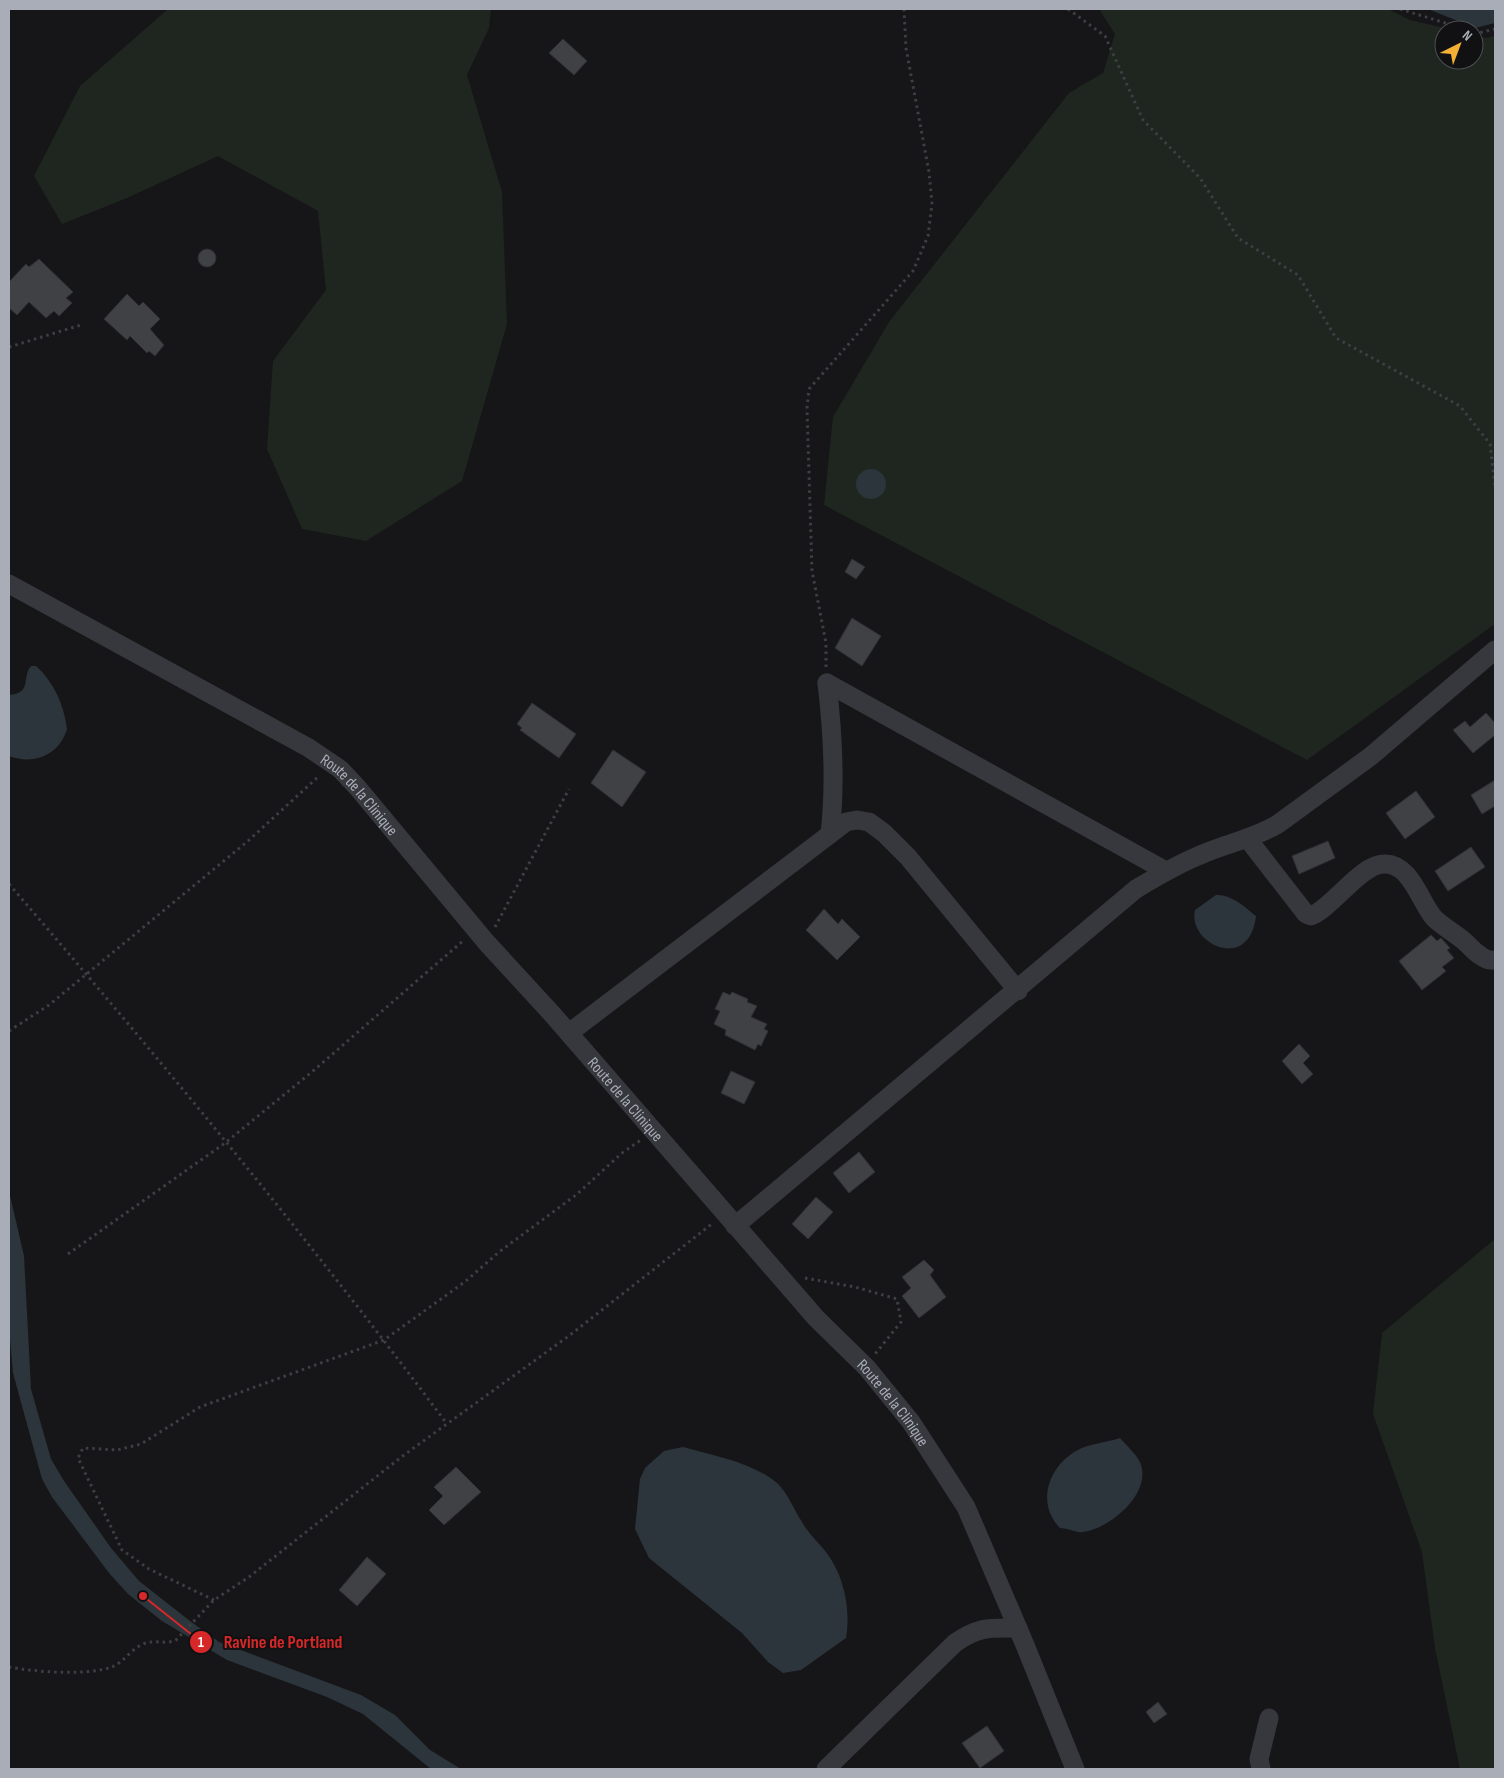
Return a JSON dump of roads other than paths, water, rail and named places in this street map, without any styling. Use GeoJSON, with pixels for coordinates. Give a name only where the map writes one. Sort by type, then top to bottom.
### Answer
{"type":"FeatureCollection","features":[{"type":"Feature","properties":{"kind":"street","name":"Route de la Clinique"},"geometry":{"type":"LineString","coordinates":[[9,584],[309,748],[332,763],[357,787],[481,936],[569,1033],[816,1318],[867,1368],[911,1422],[966,1507],[1018,1628],[1075,1769]]}},
{"type":"Feature","properties":{"kind":"street"},"geometry":{"type":"LineString","coordinates":[[730,1220],[1018,991],[1136,889],[1166,871],[1197,856],[1247,838],[1278,824],[1371,756],[1495,650]]}},
{"type":"Feature","properties":{"kind":"street"},"geometry":{"type":"LineString","coordinates":[[830,834],[834,795],[834,744],[828,683],[1166,871]]}},
{"type":"Feature","properties":{"kind":"street"},"geometry":{"type":"LineString","coordinates":[[569,1033],[846,822],[857,820],[869,822],[884,833],[908,857],[1018,991]]}},
{"type":"Feature","properties":{"kind":"street"},"geometry":{"type":"LineString","coordinates":[[1247,838],[1306,914],[1310,916],[1318,913],[1349,884],[1374,866],[1385,863],[1406,874],[1434,917],[1482,958],[1495,960]]}},
{"type":"Feature","properties":{"kind":"street"},"geometry":{"type":"LineString","coordinates":[[826,1769],[955,1643],[972,1631],[989,1628],[1018,1628]]}},
{"type":"Feature","properties":{"kind":"street"},"geometry":{"type":"LineString","coordinates":[[1261,1769],[1259,1759],[1270,1718]]}},
{"type":"Feature","properties":{"kind":"place","name":"Ravine de Portland"},"geometry":{"type":"Point","coordinates":[143,1596]}}]}
